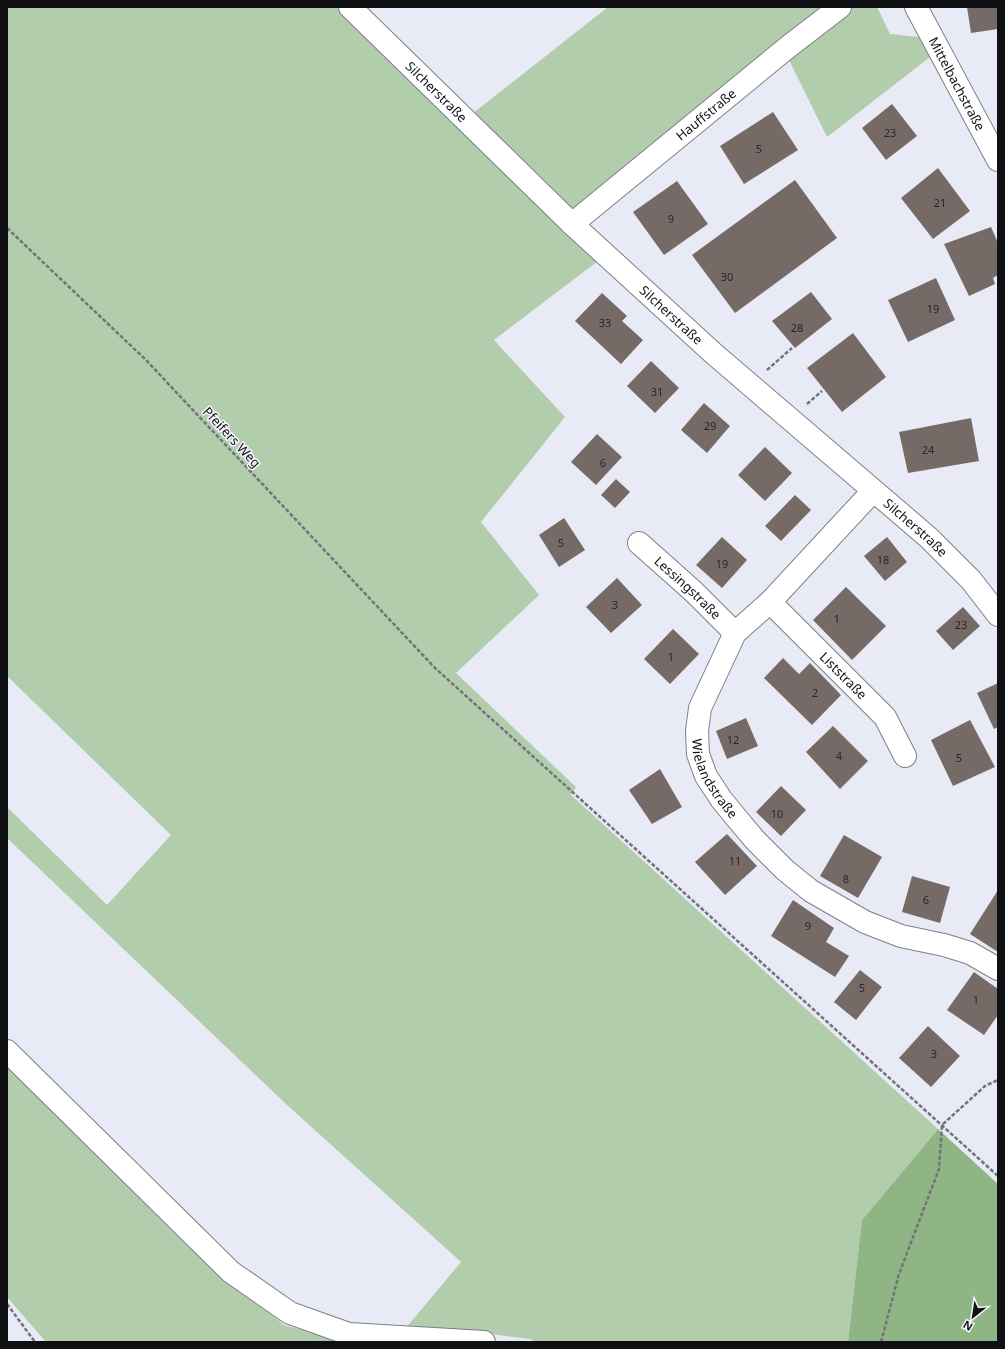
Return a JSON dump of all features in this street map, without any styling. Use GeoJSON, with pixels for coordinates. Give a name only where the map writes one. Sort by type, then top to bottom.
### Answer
{"type":"FeatureCollection","features":[{"type":"Feature","properties":{"kind":"street","name":"Silcherstraße"},"geometry":{"type":"LineString","coordinates":[[350,7],[572,224],[750,385],[872,491],[929,538],[971,580],[998,614]]}},
{"type":"Feature","properties":{"kind":"street","name":"Hauffstraße"},"geometry":{"type":"LineString","coordinates":[[572,224],[788,47],[840,7]]}},
{"type":"Feature","properties":{"kind":"street","name":"Mittelbachstraße"},"geometry":{"type":"LineString","coordinates":[[916,7],[998,160]]}},
{"type":"Feature","properties":{"kind":"street","name":"Wielandstraße"},"geometry":{"type":"LineString","coordinates":[[872,491],[770,602],[735,633],[700,708],[697,731],[698,754],[706,776],[720,799],[755,840],[785,870],[811,891],[865,922],[901,936],[944,945],[970,953],[998,969]]}},
{"type":"Feature","properties":{"kind":"street","name":"Lessingstraße"},"geometry":{"type":"LineString","coordinates":[[639,543],[694,592],[735,633]]}},
{"type":"Feature","properties":{"kind":"street","name":"Liststraße"},"geometry":{"type":"LineString","coordinates":[[770,602],[885,716],[905,756]]}},
{"type":"Feature","properties":{"kind":"street"},"geometry":{"type":"LineString","coordinates":[[7,1051],[231,1272],[290,1313],[349,1334],[484,1342]]}},
{"type":"Feature","properties":{"kind":"path","name":"Pfeifers Weg"},"geometry":{"type":"LineString","coordinates":[[7,228],[146,360],[435,668],[998,1176]]}},
{"type":"Feature","properties":{"kind":"path"},"geometry":{"type":"LineString","coordinates":[[750,385],[792,348]]}},
{"type":"Feature","properties":{"kind":"path"},"geometry":{"type":"LineString","coordinates":[[882,1342],[899,1274],[939,1169],[942,1125],[985,1086],[998,1080]]}},
{"type":"Feature","properties":{"kind":"path"},"geometry":{"type":"LineString","coordinates":[[7,1304],[35,1342]]}},
{"type":"Feature","properties":{"kind":"green space"},"geometry":{"type":"Polygon","coordinates":[[[7,7],[339,7],[598,261],[494,340],[565,417],[481,522],[539,595],[456,673],[576,787],[571,795],[938,1129],[862,1220],[848,1342],[536,1342],[530,1339],[465,1331],[405,1329],[461,1262],[286,1104],[7,838],[7,807],[107,905],[171,835],[7,676],[7,7]]]}},
{"type":"Feature","properties":{"kind":"green space"},"geometry":{"type":"Polygon","coordinates":[[[608,7],[825,7],[573,208],[557,205],[472,114],[608,7]]]}},
{"type":"Feature","properties":{"kind":"green space"},"geometry":{"type":"Polygon","coordinates":[[[848,7],[877,7],[890,34],[919,37],[930,57],[827,137],[788,58],[848,7]]]}},
{"type":"Feature","properties":{"kind":"green space"},"geometry":{"type":"Polygon","coordinates":[[[7,1061],[226,1276],[284,1325],[344,1342],[46,1342],[7,1297],[7,1061]]]}},
{"type":"Feature","properties":{"kind":"green space"},"geometry":{"type":"Polygon","coordinates":[[[938,1129],[998,1184],[998,1342],[848,1342],[862,1220],[938,1129]]]}},
{"type":"Feature","properties":{"kind":"building"},"geometry":{"type":"Polygon","coordinates":[[[967,7],[998,7],[998,29],[971,33],[967,7]]]}},
{"type":"Feature","properties":{"kind":"building"},"geometry":{"type":"Polygon","coordinates":[[[892,104],[917,136],[886,160],[862,128],[892,104]]]}},
{"type":"Feature","properties":{"kind":"building"},"geometry":{"type":"Polygon","coordinates":[[[773,112],[798,150],[744,184],[720,146],[773,112]]]}},
{"type":"Feature","properties":{"kind":"building"},"geometry":{"type":"Polygon","coordinates":[[[938,168],[970,211],[933,239],[901,198],[938,168]]]}},
{"type":"Feature","properties":{"kind":"building"},"geometry":{"type":"Polygon","coordinates":[[[795,180],[837,238],[735,313],[692,255],[795,180]]]}},
{"type":"Feature","properties":{"kind":"building"},"geometry":{"type":"Polygon","coordinates":[[[677,181],[708,224],[664,255],[633,212],[677,181]]]}},
{"type":"Feature","properties":{"kind":"building"},"geometry":{"type":"Polygon","coordinates":[[[991,227],[998,243],[998,275],[993,278],[995,284],[969,296],[944,244],[991,227]]]}},
{"type":"Feature","properties":{"kind":"building"},"geometry":{"type":"Polygon","coordinates":[[[936,278],[955,320],[908,342],[888,300],[936,278]]]}},
{"type":"Feature","properties":{"kind":"building"},"geometry":{"type":"Polygon","coordinates":[[[811,292],[832,319],[795,348],[772,321],[811,292]]]}},
{"type":"Feature","properties":{"kind":"building"},"geometry":{"type":"Polygon","coordinates":[[[602,293],[627,316],[622,321],[643,340],[621,364],[575,321],[602,293]]]}},
{"type":"Feature","properties":{"kind":"building"},"geometry":{"type":"Polygon","coordinates":[[[853,333],[886,377],[842,412],[807,368],[853,333]]]}},
{"type":"Feature","properties":{"kind":"building"},"geometry":{"type":"Polygon","coordinates":[[[651,361],[679,388],[655,413],[627,386],[651,361]]]}},
{"type":"Feature","properties":{"kind":"building"},"geometry":{"type":"Polygon","coordinates":[[[704,403],[730,426],[707,453],[681,430],[704,403]]]}},
{"type":"Feature","properties":{"kind":"building"},"geometry":{"type":"Polygon","coordinates":[[[971,418],[979,461],[908,473],[899,432],[971,418]]]}},
{"type":"Feature","properties":{"kind":"building"},"geometry":{"type":"Polygon","coordinates":[[[597,434],[622,457],[596,485],[571,462],[597,434]]]}},
{"type":"Feature","properties":{"kind":"building"},"geometry":{"type":"Polygon","coordinates":[[[765,447],[792,473],[765,501],[738,475],[765,447]]]}},
{"type":"Feature","properties":{"kind":"building"},"geometry":{"type":"Polygon","coordinates":[[[616,479],[630,492],[615,508],[601,495],[616,479]]]}},
{"type":"Feature","properties":{"kind":"building"},"geometry":{"type":"Polygon","coordinates":[[[795,495],[811,510],[781,541],[765,526],[795,495]]]}},
{"type":"Feature","properties":{"kind":"building"},"geometry":{"type":"Polygon","coordinates":[[[564,518],[585,550],[559,567],[539,535],[564,518]]]}},
{"type":"Feature","properties":{"kind":"building"},"geometry":{"type":"Polygon","coordinates":[[[722,537],[747,560],[722,588],[696,565],[722,537]]]}},
{"type":"Feature","properties":{"kind":"building"},"geometry":{"type":"Polygon","coordinates":[[[887,537],[907,562],[885,581],[864,556],[887,537]]]}},
{"type":"Feature","properties":{"kind":"building"},"geometry":{"type":"Polygon","coordinates":[[[617,578],[642,605],[611,633],[586,607],[617,578]]]}},
{"type":"Feature","properties":{"kind":"building"},"geometry":{"type":"Polygon","coordinates":[[[846,587],[886,626],[852,660],[813,620],[846,587]]]}},
{"type":"Feature","properties":{"kind":"building"},"geometry":{"type":"Polygon","coordinates":[[[963,607],[980,626],[953,650],[936,631],[963,607]]]}},
{"type":"Feature","properties":{"kind":"building"},"geometry":{"type":"Polygon","coordinates":[[[673,629],[699,654],[670,684],[644,659],[673,629]]]}},
{"type":"Feature","properties":{"kind":"building"},"geometry":{"type":"Polygon","coordinates":[[[783,658],[799,674],[810,663],[841,695],[812,725],[764,678],[783,658]]]}},
{"type":"Feature","properties":{"kind":"building"},"geometry":{"type":"Polygon","coordinates":[[[998,683],[998,727],[994,729],[977,693],[998,683]]]}},
{"type":"Feature","properties":{"kind":"building"},"geometry":{"type":"Polygon","coordinates":[[[746,718],[758,746],[727,759],[716,731],[746,718]]]}},
{"type":"Feature","properties":{"kind":"building"},"geometry":{"type":"Polygon","coordinates":[[[970,720],[995,767],[953,786],[931,740],[970,720]]]}},
{"type":"Feature","properties":{"kind":"building"},"geometry":{"type":"Polygon","coordinates":[[[833,726],[868,761],[840,789],[806,752],[833,726]]]}},
{"type":"Feature","properties":{"kind":"building"},"geometry":{"type":"Polygon","coordinates":[[[660,769],[682,807],[652,824],[629,790],[660,769]]]}},
{"type":"Feature","properties":{"kind":"building"},"geometry":{"type":"Polygon","coordinates":[[[781,786],[806,810],[781,836],[756,812],[781,786]]]}},
{"type":"Feature","properties":{"kind":"building"},"geometry":{"type":"Polygon","coordinates":[[[727,834],[757,866],[725,895],[695,862],[727,834]]]}},
{"type":"Feature","properties":{"kind":"building"},"geometry":{"type":"Polygon","coordinates":[[[844,835],[882,857],[858,898],[820,876],[844,835]]]}},
{"type":"Feature","properties":{"kind":"building"},"geometry":{"type":"Polygon","coordinates":[[[912,876],[950,887],[940,923],[902,912],[912,876]]]}},
{"type":"Feature","properties":{"kind":"building"},"geometry":{"type":"Polygon","coordinates":[[[998,890],[998,952],[970,934],[998,890]]]}},
{"type":"Feature","properties":{"kind":"building"},"geometry":{"type":"Polygon","coordinates":[[[793,900],[834,928],[826,942],[849,956],[835,977],[771,936],[793,900]]]}},
{"type":"Feature","properties":{"kind":"building"},"geometry":{"type":"Polygon","coordinates":[[[860,970],[882,987],[856,1020],[834,1002],[860,970]]]}},
{"type":"Feature","properties":{"kind":"building"},"geometry":{"type":"Polygon","coordinates":[[[974,972],[998,989],[998,1015],[984,1035],[947,1010],[974,972]]]}},
{"type":"Feature","properties":{"kind":"building"},"geometry":{"type":"Polygon","coordinates":[[[928,1026],[960,1056],[931,1087],[899,1058],[928,1026]]]}}]}
